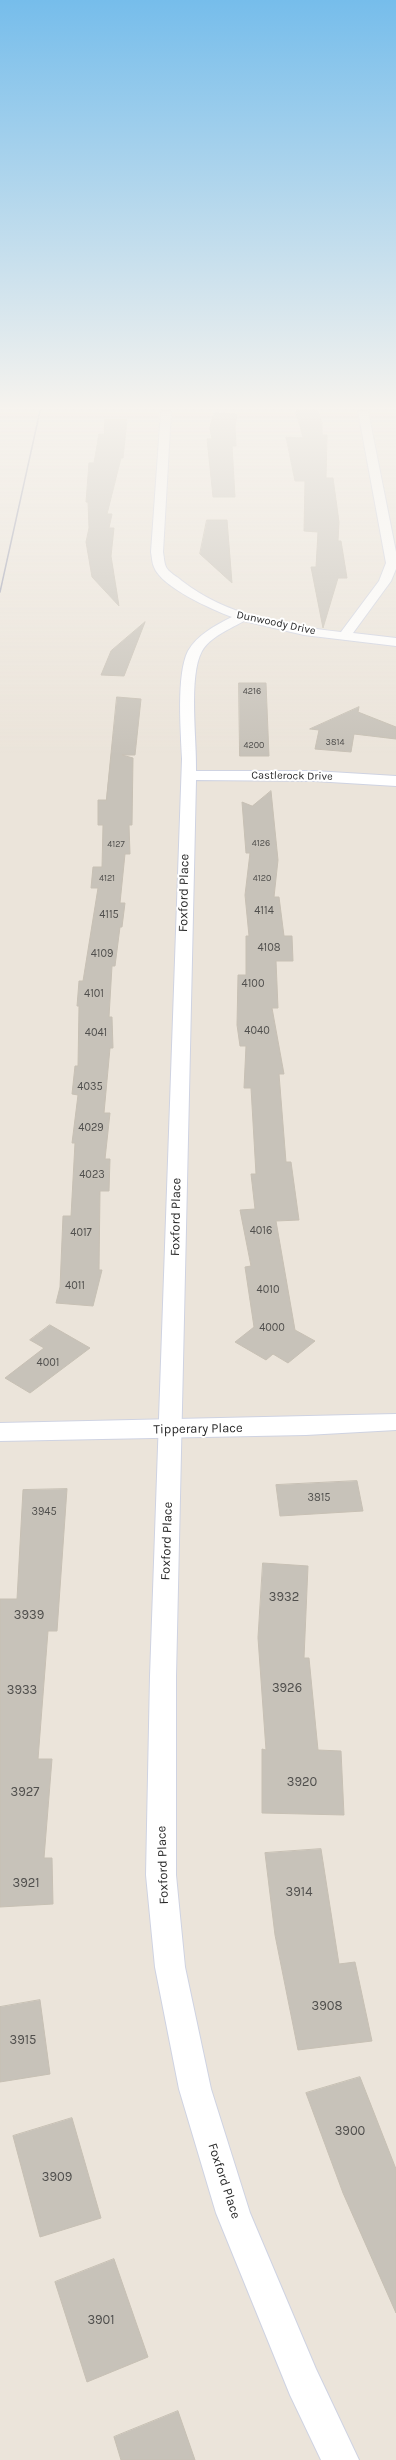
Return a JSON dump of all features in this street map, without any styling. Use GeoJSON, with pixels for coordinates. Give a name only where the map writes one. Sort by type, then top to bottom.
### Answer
{"type":"FeatureCollection","features":[{"type":"Feature","properties":{"kind":"street","name":"Dunwoody Drive"},"geometry":{"type":"LineString","coordinates":[[159,526],[157,552],[160,568],[176,584],[192,595],[242,617],[287,627],[396,642]]}},
{"type":"Feature","properties":{"kind":"street"},"geometry":{"type":"LineString","coordinates":[[345,635],[385,581],[392,563],[385,526]]}},
{"type":"Feature","properties":{"kind":"street","name":"Foxford Place"},"geometry":{"type":"LineString","coordinates":[[242,617],[206,638],[192,657],[163,1676],[161,1875],[170,1967],[195,2089],[233,2213],[303,2382],[340,2460]]}},
{"type":"Feature","properties":{"kind":"street","name":"Castlerock Drive"},"geometry":{"type":"LineString","coordinates":[[188,775],[314,776],[396,781]]}},
{"type":"Feature","properties":{"kind":"street","name":"Tipperary Place"},"geometry":{"type":"LineString","coordinates":[[0,1432],[170,1429],[396,1422]]}},
{"type":"Feature","properties":{"kind":"building"},"geometry":{"type":"Polygon","coordinates":[[[89,526],[109,526],[109,528],[114,528],[111,556],[119,606],[92,577],[86,542],[89,526]]]}},
{"type":"Feature","properties":{"kind":"building"},"geometry":{"type":"Polygon","coordinates":[[[206,526],[227,526],[232,583],[200,554],[206,526]]]}},
{"type":"Feature","properties":{"kind":"building"},"geometry":{"type":"Polygon","coordinates":[[[304,526],[339,526],[338,541],[341,541],[347,578],[338,578],[323,628],[311,567],[316,567],[318,532],[304,531],[304,526]]]}},
{"type":"Feature","properties":{"kind":"building"},"geometry":{"type":"Polygon","coordinates":[[[145,622],[124,676],[101,675],[111,651],[145,622]]]}},
{"type":"Feature","properties":{"kind":"building"},"geometry":{"type":"Polygon","coordinates":[[[239,683],[266,683],[269,756],[240,756],[239,683]]]}},
{"type":"Feature","properties":{"kind":"building"},"geometry":{"type":"Polygon","coordinates":[[[117,697],[141,699],[135,755],[122,755],[133,758],[132,825],[129,825],[130,854],[125,854],[120,903],[125,903],[122,927],[120,927],[115,966],[112,966],[109,1017],[112,1017],[113,1048],[110,1048],[104,1113],[110,1113],[105,1159],[110,1159],[109,1191],[100,1191],[99,1270],[102,1270],[93,1306],[56,1303],[60,1287],[63,1216],[71,1216],[75,1143],[72,1143],[78,1095],[72,1094],[75,1066],[78,1066],[79,1006],[77,1006],[79,981],[83,981],[98,888],[91,888],[93,867],[102,867],[103,825],[98,825],[98,800],[106,800],[117,697]]]}},
{"type":"Feature","properties":{"kind":"building"},"geometry":{"type":"Polygon","coordinates":[[[359,707],[358,712],[396,727],[396,739],[354,734],[351,752],[315,749],[319,730],[310,729],[359,707]]]}},
{"type":"Feature","properties":{"kind":"building"},"geometry":{"type":"Polygon","coordinates":[[[271,791],[278,860],[274,897],[279,897],[284,936],[292,936],[293,961],[276,961],[278,1008],[272,1008],[284,1074],[279,1074],[286,1162],[291,1162],[299,1220],[276,1221],[295,1330],[315,1341],[288,1363],[273,1354],[266,1360],[235,1342],[254,1327],[245,1267],[251,1266],[240,1210],[255,1209],[251,1174],[256,1174],[251,1088],[244,1088],[246,1046],[240,1046],[237,1025],[238,975],[246,975],[246,936],[249,936],[245,895],[250,853],[246,853],[242,802],[252,806],[271,791]]]}},
{"type":"Feature","properties":{"kind":"building"},"geometry":{"type":"Polygon","coordinates":[[[50,1325],[90,1348],[30,1393],[5,1378],[44,1348],[30,1340],[50,1325]]]}},
{"type":"Feature","properties":{"kind":"building"},"geometry":{"type":"Polygon","coordinates":[[[357,1481],[363,1511],[280,1516],[276,1485],[357,1481]]]}},
{"type":"Feature","properties":{"kind":"building"},"geometry":{"type":"Polygon","coordinates":[[[67,1489],[57,1631],[48,1631],[38,1759],[52,1759],[44,1858],[52,1858],[53,1904],[0,1907],[0,1599],[17,1599],[23,1490],[67,1489]]]}},
{"type":"Feature","properties":{"kind":"building"},"geometry":{"type":"Polygon","coordinates":[[[263,1563],[308,1566],[304,1658],[309,1658],[318,1750],[341,1751],[344,1815],[262,1813],[262,1749],[266,1750],[258,1638],[263,1563]]]}},
{"type":"Feature","properties":{"kind":"building"},"geometry":{"type":"Polygon","coordinates":[[[321,1849],[339,1964],[355,1962],[372,2041],[298,2050],[275,1935],[265,1853],[321,1849]]]}},
{"type":"Feature","properties":{"kind":"building"},"geometry":{"type":"Polygon","coordinates":[[[40,2000],[50,2074],[0,2082],[0,2007],[40,2000]]]}},
{"type":"Feature","properties":{"kind":"building"},"geometry":{"type":"Polygon","coordinates":[[[360,2077],[396,2169],[396,2313],[343,2193],[306,2093],[360,2077]]]}},
{"type":"Feature","properties":{"kind":"building"},"geometry":{"type":"Polygon","coordinates":[[[72,2118],[101,2218],[40,2237],[13,2136],[72,2118]]]}},
{"type":"Feature","properties":{"kind":"building"},"geometry":{"type":"Polygon","coordinates":[[[114,2259],[148,2357],[87,2382],[55,2282],[114,2259]]]}},
{"type":"Feature","properties":{"kind":"building"},"geometry":{"type":"Polygon","coordinates":[[[178,2411],[195,2460],[121,2460],[114,2437],[178,2411]]]}},
{"type":"Feature","properties":{"kind":"railway"},"geometry":{"type":"LineString","coordinates":[[0,592],[15,526]]}}]}
